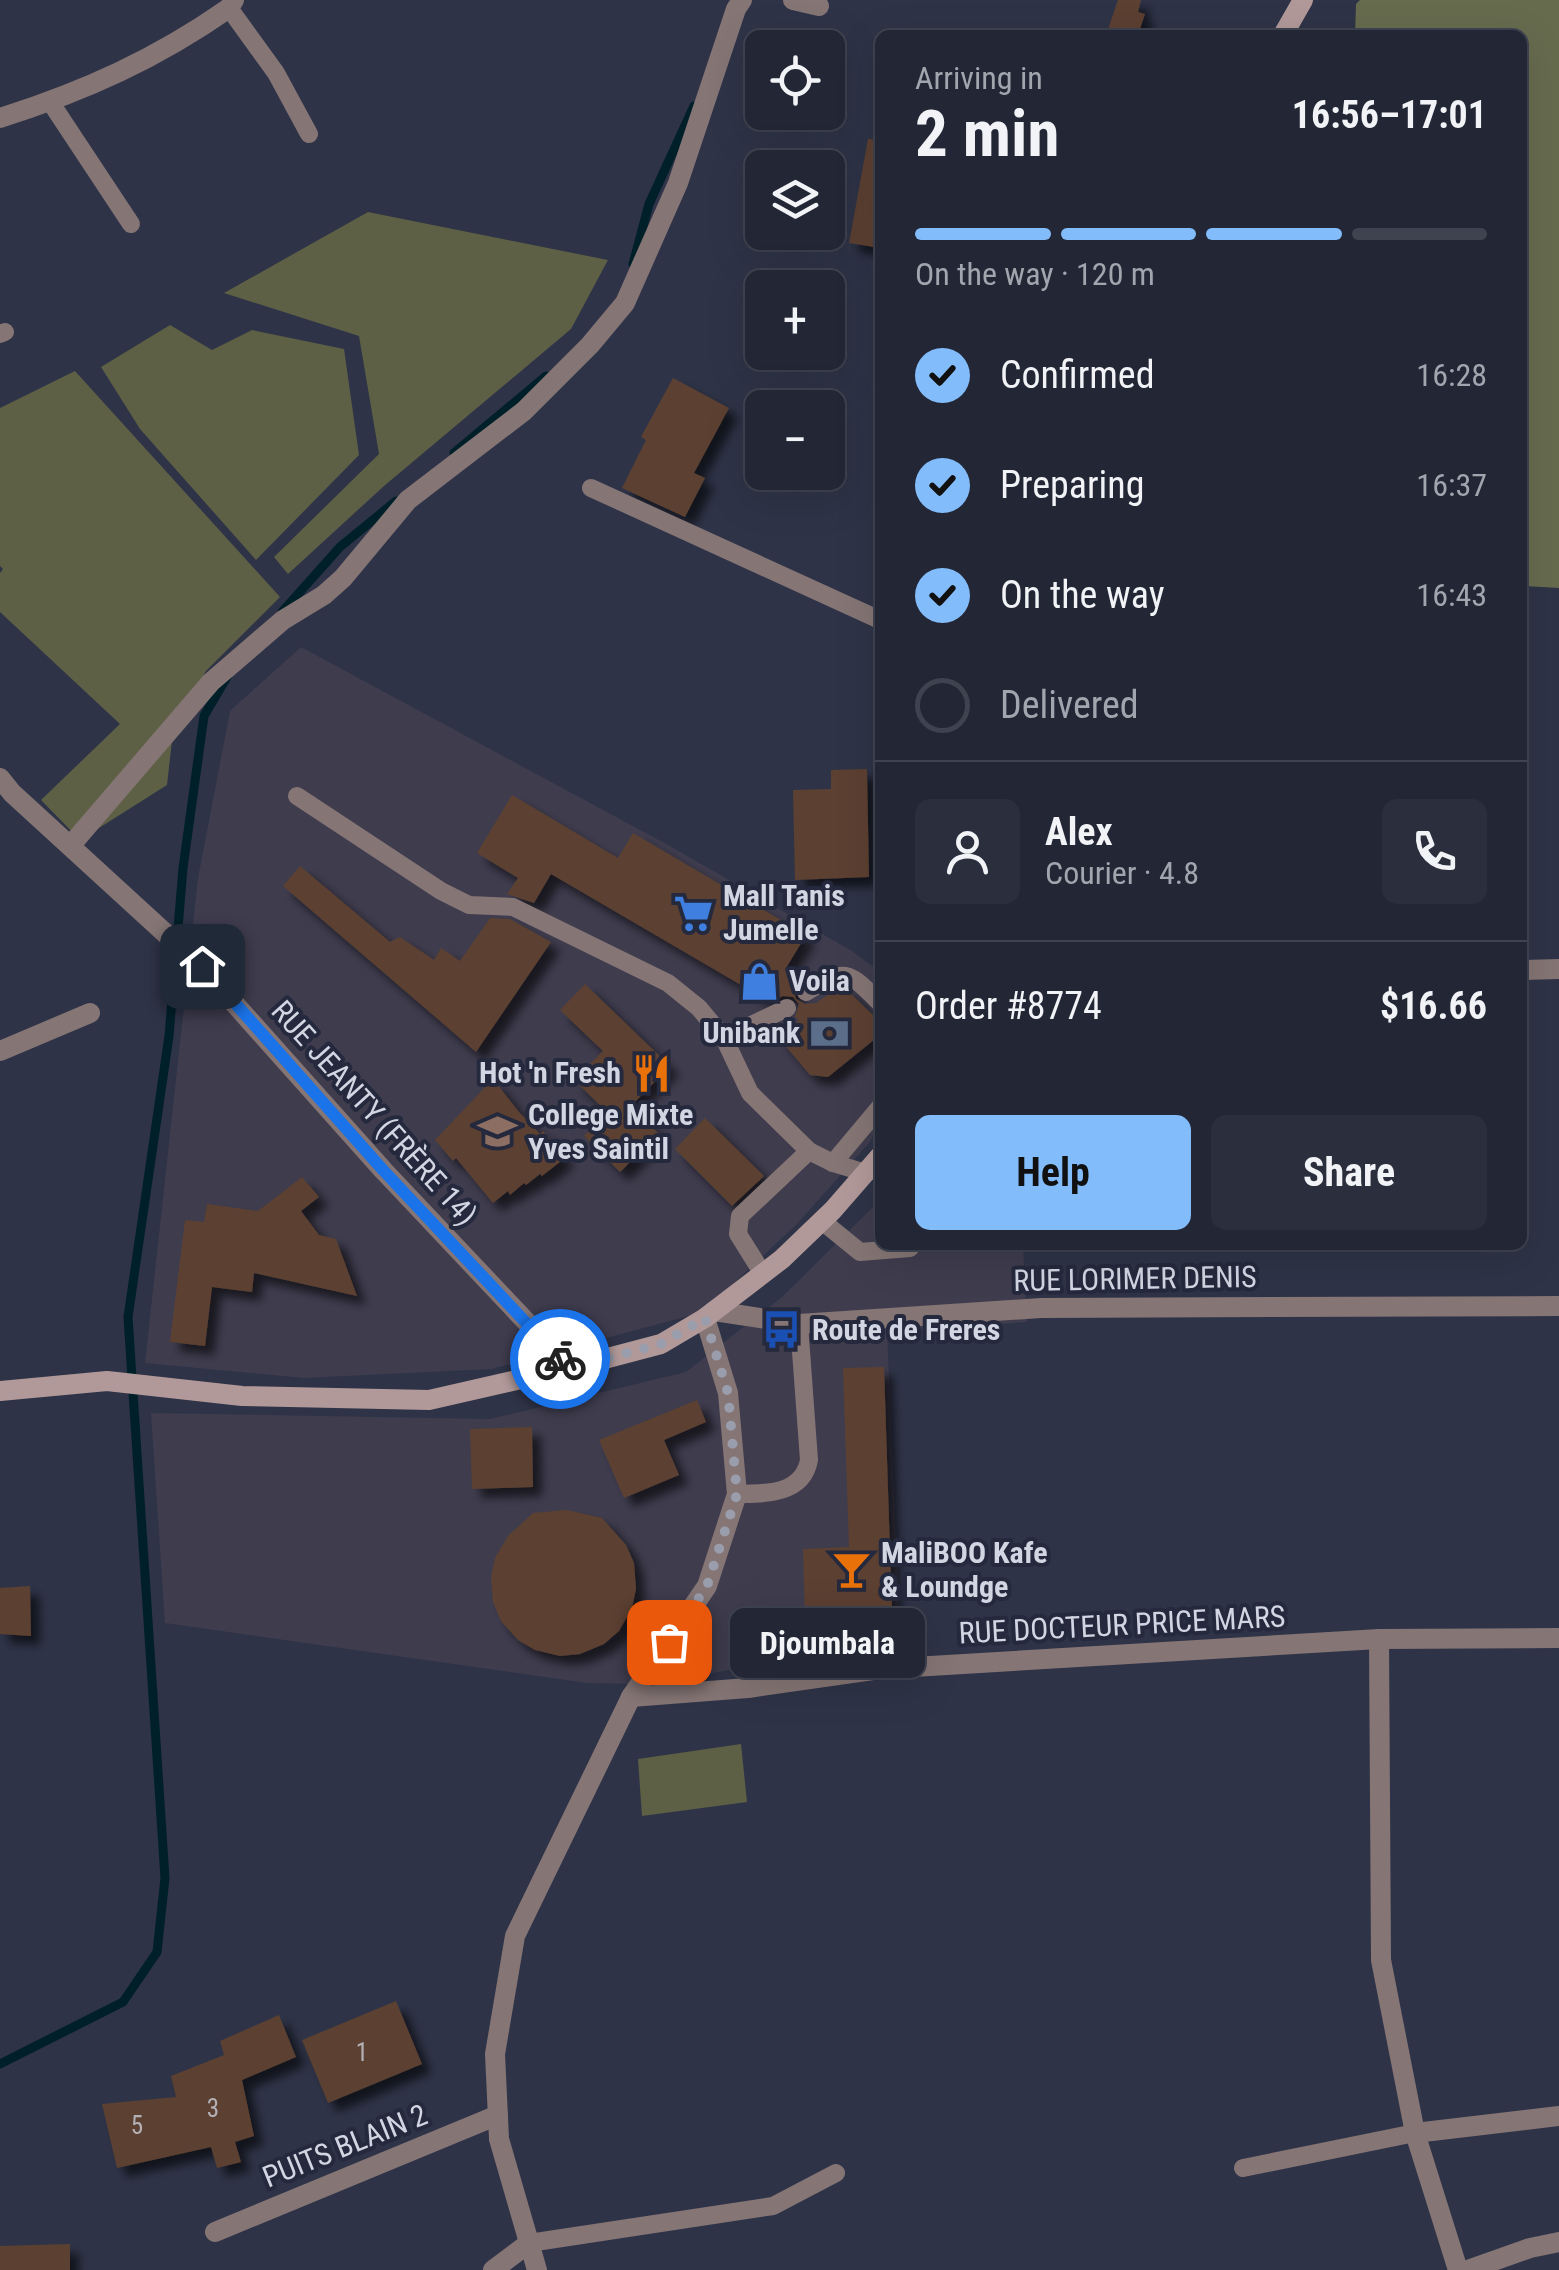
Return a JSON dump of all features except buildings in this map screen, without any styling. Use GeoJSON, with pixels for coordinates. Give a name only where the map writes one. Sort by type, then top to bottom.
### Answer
{"type":"FeatureCollection","features":[{"type":"Feature","properties":{"kind":"main road"},"geometry":{"type":"LineString","coordinates":[[1284,30],[1298,2]]}},
{"type":"Feature","properties":{"kind":"main road"},"geometry":{"type":"LineString","coordinates":[[0,1391],[107,1380],[242,1396],[429,1400],[570,1368],[661,1344],[709,1315],[822,1220],[875,1162]]}},
{"type":"Feature","properties":{"kind":"street"},"geometry":{"type":"LineString","coordinates":[[70,846],[211,682],[283,620],[324,595],[343,578],[408,500],[524,411],[590,345],[625,303],[678,182],[742,0]]}},
{"type":"Feature","properties":{"kind":"street"},"geometry":{"type":"LineString","coordinates":[[793,0],[819,6]]}},
{"type":"Feature","properties":{"kind":"street"},"geometry":{"type":"LineString","coordinates":[[0,118],[51,102],[138,65],[179,43],[232,4]]}},
{"type":"Feature","properties":{"kind":"street","name":"RUE JEANTY (FRÈRE 14)"},"geometry":{"type":"LineString","coordinates":[[4,790],[202,966],[383,1170],[570,1368]]}},
{"type":"Feature","properties":{"kind":"street"},"geometry":{"type":"LineString","coordinates":[[1527,970],[1559,969]]}},
{"type":"Feature","properties":{"kind":"street"},"geometry":{"type":"LineString","coordinates":[[0,1051],[90,1013]]}},
{"type":"Feature","properties":{"kind":"street","name":"RUE LORIMER DENIS"},"geometry":{"type":"LineString","coordinates":[[709,1315],[799,1324],[1041,1308],[1559,1306]]}},
{"type":"Feature","properties":{"kind":"street"},"geometry":{"type":"LineString","coordinates":[[537,2270],[499,2139],[494,2054],[515,1936],[631,1697],[707,1586],[737,1494],[728,1393],[709,1315]]}},
{"type":"Feature","properties":{"kind":"street","name":"RUE DOCTEUR PRICE MARS"},"geometry":{"type":"LineString","coordinates":[[631,1697],[748,1688],[880,1669],[1379,1640],[1559,1638]]}},
{"type":"Feature","properties":{"kind":"street"},"geometry":{"type":"LineString","coordinates":[[1379,1640],[1381,1960],[1414,2133],[1458,2270]]}},
{"type":"Feature","properties":{"kind":"street","name":"PUITS BLAIN 2"},"geometry":{"type":"LineString","coordinates":[[214,2232],[498,2116]]}},
{"type":"Feature","properties":{"kind":"street"},"geometry":{"type":"LineString","coordinates":[[1414,2133],[1559,2116]]}},
{"type":"Feature","properties":{"kind":"street"},"geometry":{"type":"LineString","coordinates":[[1468,2270],[1559,2242]]}},
{"type":"Feature","properties":{"kind":"street"},"geometry":{"type":"LineString","coordinates":[[493,2270],[529,2243]]}},
{"type":"Feature","properties":{"kind":"lane"},"geometry":{"type":"LineString","coordinates":[[232,4],[309,134]]}},
{"type":"Feature","properties":{"kind":"lane"},"geometry":{"type":"LineString","coordinates":[[51,102],[131,224]]}},
{"type":"Feature","properties":{"kind":"lane"},"geometry":{"type":"LineString","coordinates":[[591,488],[875,618]]}},
{"type":"Feature","properties":{"kind":"lane"},"geometry":{"type":"LineString","coordinates":[[297,796],[469,905],[513,907],[668,983],[700,1008],[724,1038],[750,1093],[809,1151],[866,1174]]}},
{"type":"Feature","properties":{"kind":"lane"},"geometry":{"type":"LineString","coordinates":[[806,992],[837,973],[854,977],[875,998]]}},
{"type":"Feature","properties":{"kind":"lane"},"geometry":{"type":"LineString","coordinates":[[724,1038],[787,1008]]}},
{"type":"Feature","properties":{"kind":"lane"},"geometry":{"type":"LineString","coordinates":[[832,1163],[875,1113]]}},
{"type":"Feature","properties":{"kind":"lane"},"geometry":{"type":"LineString","coordinates":[[762,1274],[738,1234],[740,1216],[809,1151]]}},
{"type":"Feature","properties":{"kind":"lane"},"geometry":{"type":"LineString","coordinates":[[822,1220],[860,1252],[885,1250]]}},
{"type":"Feature","properties":{"kind":"lane"},"geometry":{"type":"LineString","coordinates":[[737,1494],[765,1494],[796,1485],[806,1474],[809,1460],[799,1324]]}},
{"type":"Feature","properties":{"kind":"lane"},"geometry":{"type":"LineString","coordinates":[[1243,2168],[1414,2133]]}},
{"type":"Feature","properties":{"kind":"lane"},"geometry":{"type":"LineString","coordinates":[[529,2243],[772,2206],[836,2173]]}},
{"type":"Feature","properties":{"kind":"shaded area"},"geometry":{"type":"Polygon","coordinates":[[[301,647],[668,845],[852,951],[875,968],[875,1133],[869,1143],[798,1223],[703,1312],[491,1369],[304,1378],[145,1363],[198,878],[230,711],[301,647]]]}},
{"type":"Feature","properties":{"kind":"shaded area"},"geometry":{"type":"Polygon","coordinates":[[[875,1205],[875,1250],[1023,1250],[1027,1322],[887,1332],[900,1634],[704,1675],[641,1684],[587,1683],[165,1623],[151,1413],[490,1419],[686,1372],[782,1297],[875,1205]]]}},
{"type":"Feature","properties":{"kind":"green space"},"geometry":{"type":"Polygon","coordinates":[[[1360,0],[1559,0],[1559,588],[1527,586],[1527,30],[1355,30],[1356,4],[1360,0]]]}},
{"type":"Feature","properties":{"kind":"green space"},"geometry":{"type":"Polygon","coordinates":[[[368,212],[608,260],[571,329],[384,486],[288,574],[274,557],[379,454],[359,336],[224,293],[368,212]]]}},
{"type":"Feature","properties":{"kind":"green space"},"geometry":{"type":"Polygon","coordinates":[[[170,325],[212,350],[252,330],[344,349],[359,455],[256,560],[140,429],[101,367],[170,325]]]}},
{"type":"Feature","properties":{"kind":"green space"},"geometry":{"type":"Polygon","coordinates":[[[75,371],[280,597],[206,671],[173,732],[167,785],[80,840],[41,800],[120,724],[0,612],[0,408],[75,371]]]}},
{"type":"Feature","properties":{"kind":"green space"},"geometry":{"type":"Polygon","coordinates":[[[741,1744],[747,1802],[642,1816],[638,1759],[741,1744]]]}},
{"type":"Feature","properties":{"kind":"waterway"},"geometry":{"type":"LineString","coordinates":[[633,264],[649,204],[694,106]]}},
{"type":"Feature","properties":{"kind":"waterway"},"geometry":{"type":"LineString","coordinates":[[454,453],[546,376]]}},
{"type":"Feature","properties":{"kind":"waterway"},"geometry":{"type":"LineString","coordinates":[[282,612],[340,547],[396,501]]}},
{"type":"Feature","properties":{"kind":"waterway"},"geometry":{"type":"LineString","coordinates":[[0,2064],[123,2002],[157,1952],[165,1878],[128,1317],[169,1036],[183,868],[204,716],[227,677]]}},
{"type":"Feature","properties":{"kind":"way so far"},"geometry":{"type":"LineString","coordinates":[[560,1359],[570,1368],[661,1344],[705,1318],[728,1393],[737,1494],[707,1586],[669,1642]]}},
{"type":"Feature","properties":{"kind":"place","name":"Mall Tanis Jumelle"},"geometry":{"type":"Point","coordinates":[693,913]}},
{"type":"Feature","properties":{"kind":"place","name":"Voila"},"geometry":{"type":"Point","coordinates":[759,981]}},
{"type":"Feature","properties":{"kind":"place","name":"Unibank"},"geometry":{"type":"Point","coordinates":[830,1033]}},
{"type":"Feature","properties":{"kind":"place","name":"Hot 'n Fresh"},"geometry":{"type":"Point","coordinates":[651,1073]}},
{"type":"Feature","properties":{"kind":"place","name":"College Mixte Yves Saintil"},"geometry":{"type":"Point","coordinates":[498,1132]}},
{"type":"Feature","properties":{"kind":"place","name":"Route de Freres"},"geometry":{"type":"Point","coordinates":[782,1330]}},
{"type":"Feature","properties":{"kind":"place","name":"MaliBOO Kafe & Loundge"},"geometry":{"type":"Point","coordinates":[851,1570]}},
{"type":"Feature","properties":{"kind":"place","name":"Djoumbala"},"geometry":{"type":"Point","coordinates":[669,1642]}},
{"type":"Feature","properties":{"kind":"route"},"geometry":{"type":"LineString","coordinates":[[202,966],[383,1170],[560,1359]]}}]}
